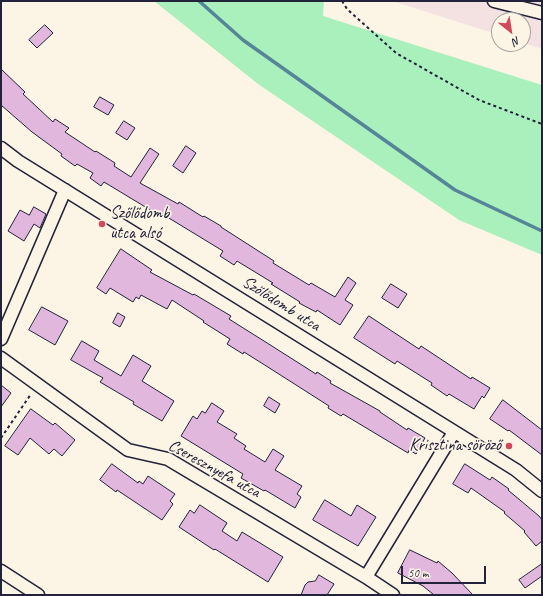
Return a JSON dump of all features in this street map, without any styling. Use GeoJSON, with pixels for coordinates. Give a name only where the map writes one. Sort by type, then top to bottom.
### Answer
{"type":"FeatureCollection","features":[{"type":"Feature","properties":{"kind":"street"},"geometry":{"type":"LineString","coordinates":[[494,1],[542,13]]}},
{"type":"Feature","properties":{"kind":"street","name":"Szőlődomb utca"},"geometry":{"type":"LineString","coordinates":[[1,148],[18,161],[516,470],[542,491]]}},
{"type":"Feature","properties":{"kind":"street"},"geometry":{"type":"LineString","coordinates":[[1,339],[65,190]]}},
{"type":"Feature","properties":{"kind":"street","name":"Cseresznyefa utca"},"geometry":{"type":"LineString","coordinates":[[1,358],[128,450],[168,459],[366,577],[393,595]]}},
{"type":"Feature","properties":{"kind":"street"},"geometry":{"type":"LineString","coordinates":[[366,577],[454,432]]}},
{"type":"Feature","properties":{"kind":"street"},"geometry":{"type":"LineString","coordinates":[[1,571],[38,595]]}},
{"type":"Feature","properties":{"kind":"path"},"geometry":{"type":"LineString","coordinates":[[342,1],[347,9],[396,53],[479,100],[542,124]]}},
{"type":"Feature","properties":{"kind":"path"},"geometry":{"type":"LineString","coordinates":[[1,438],[38,385]]}},
{"type":"Feature","properties":{"kind":"shaded area"},"geometry":{"type":"Polygon","coordinates":[[[392,1],[542,1],[542,49],[531,46],[531,12],[491,12],[491,32],[392,1]]]}},
{"type":"Feature","properties":{"kind":"green space"},"geometry":{"type":"Polygon","coordinates":[[[154,1],[324,1],[323,16],[542,85],[542,255],[459,220],[258,84],[154,1]]]}},
{"type":"Feature","properties":{"kind":"building"},"geometry":{"type":"Polygon","coordinates":[[[45,25],[53,33],[37,48],[29,40],[45,25]]]}},
{"type":"Feature","properties":{"kind":"building"},"geometry":{"type":"Polygon","coordinates":[[[1,69],[25,92],[23,94],[53,122],[55,119],[69,128],[65,132],[115,163],[114,166],[131,177],[150,148],[159,154],[140,183],[178,204],[179,202],[221,226],[274,261],[273,263],[309,285],[311,283],[335,297],[348,277],[356,283],[345,300],[353,305],[340,325],[317,310],[316,312],[299,303],[300,302],[271,284],[273,283],[237,261],[234,265],[220,256],[223,251],[159,212],[157,214],[104,182],[101,186],[90,178],[93,173],[77,164],[75,166],[61,156],[62,154],[32,132],[1,105],[1,69]]]}},
{"type":"Feature","properties":{"kind":"building"},"geometry":{"type":"Polygon","coordinates":[[[100,97],[114,105],[108,115],[94,107],[100,97]]]}},
{"type":"Feature","properties":{"kind":"building"},"geometry":{"type":"Polygon","coordinates":[[[124,121],[135,128],[127,140],[116,133],[124,121]]]}},
{"type":"Feature","properties":{"kind":"building"},"geometry":{"type":"Polygon","coordinates":[[[186,146],[196,153],[183,173],[173,166],[186,146]]]}},
{"type":"Feature","properties":{"kind":"building"},"geometry":{"type":"Polygon","coordinates":[[[34,207],[46,214],[40,228],[34,224],[24,241],[8,231],[20,210],[29,215],[34,207]]]}},
{"type":"Feature","properties":{"kind":"building"},"geometry":{"type":"Polygon","coordinates":[[[121,249],[152,270],[150,272],[193,295],[194,294],[231,316],[229,319],[316,374],[317,372],[331,381],[330,383],[380,411],[407,430],[408,428],[425,438],[416,454],[409,450],[408,453],[343,414],[341,416],[328,408],[329,406],[271,369],[244,352],[243,354],[227,344],[230,339],[172,300],[167,309],[141,295],[139,299],[136,297],[133,302],[110,288],[106,294],[97,288],[121,249]]]}},
{"type":"Feature","properties":{"kind":"building"},"geometry":{"type":"Polygon","coordinates":[[[391,284],[407,294],[398,308],[382,298],[391,284]]]}},
{"type":"Feature","properties":{"kind":"building"},"geometry":{"type":"Polygon","coordinates":[[[42,307],[68,321],[55,345],[29,330],[42,307]]]}},
{"type":"Feature","properties":{"kind":"building"},"geometry":{"type":"Polygon","coordinates":[[[118,313],[125,317],[120,327],[113,323],[118,313]]]}},
{"type":"Feature","properties":{"kind":"building"},"geometry":{"type":"Polygon","coordinates":[[[369,316],[419,349],[421,346],[471,379],[472,377],[490,388],[484,398],[482,396],[474,409],[449,394],[447,396],[431,385],[432,383],[397,361],[395,364],[354,338],[369,316]]]}},
{"type":"Feature","properties":{"kind":"building"},"geometry":{"type":"Polygon","coordinates":[[[82,341],[99,351],[94,360],[121,376],[133,355],[151,366],[142,381],[174,401],[162,421],[100,382],[103,378],[71,360],[82,341]]]}},
{"type":"Feature","properties":{"kind":"building"},"geometry":{"type":"Polygon","coordinates":[[[1,385],[11,393],[1,407],[1,385]]]}},
{"type":"Feature","properties":{"kind":"building"},"geometry":{"type":"Polygon","coordinates":[[[269,397],[280,404],[275,413],[264,406],[269,397]]]}},
{"type":"Feature","properties":{"kind":"building"},"geometry":{"type":"Polygon","coordinates":[[[503,400],[542,430],[542,455],[509,430],[508,431],[490,419],[503,400]]]}},
{"type":"Feature","properties":{"kind":"building"},"geometry":{"type":"Polygon","coordinates":[[[212,403],[224,411],[217,422],[237,434],[234,438],[246,446],[244,449],[265,462],[273,449],[284,456],[275,470],[302,486],[297,494],[301,497],[295,508],[241,478],[243,474],[181,436],[193,416],[197,419],[202,411],[205,413],[212,403]]]}},
{"type":"Feature","properties":{"kind":"building"},"geometry":{"type":"Polygon","coordinates":[[[31,409],[53,425],[55,423],[75,440],[62,456],[54,449],[49,454],[30,438],[18,455],[5,446],[31,409]]]}},
{"type":"Feature","properties":{"kind":"building"},"geometry":{"type":"Polygon","coordinates":[[[112,464],[138,483],[139,481],[143,484],[148,476],[175,494],[170,501],[173,504],[162,520],[117,490],[116,492],[100,480],[112,464]]]}},
{"type":"Feature","properties":{"kind":"building"},"geometry":{"type":"Polygon","coordinates":[[[465,464],[490,480],[492,477],[509,489],[508,490],[539,516],[542,520],[542,541],[536,546],[524,532],[525,531],[504,513],[505,512],[471,488],[468,493],[453,484],[465,464]]]}},
{"type":"Feature","properties":{"kind":"building"},"geometry":{"type":"Polygon","coordinates":[[[325,500],[351,516],[357,505],[376,517],[358,546],[313,520],[325,500]]]}},
{"type":"Feature","properties":{"kind":"building"},"geometry":{"type":"Polygon","coordinates":[[[200,505],[227,523],[222,531],[237,541],[242,532],[283,557],[268,582],[179,527],[190,510],[194,513],[200,505]]]}},
{"type":"Feature","properties":{"kind":"building"},"geometry":{"type":"Polygon","coordinates":[[[410,550],[437,563],[438,561],[473,595],[434,595],[423,586],[398,573],[410,550]]]}},
{"type":"Feature","properties":{"kind":"building"},"geometry":{"type":"Polygon","coordinates":[[[542,564],[542,576],[525,588],[519,580],[542,564]]]}},
{"type":"Feature","properties":{"kind":"building"},"geometry":{"type":"Polygon","coordinates":[[[319,575],[334,584],[327,595],[301,595],[305,585],[308,582],[315,581],[319,575]]]}},
{"type":"Feature","properties":{"kind":"waterway"},"geometry":{"type":"LineString","coordinates":[[199,1],[243,40],[455,190],[542,231]]}},
{"type":"Feature","properties":{"kind":"place","name":"Szőlődomb utca alsó"},"geometry":{"type":"Point","coordinates":[102,224]}},
{"type":"Feature","properties":{"kind":"place","name":"Krisztina söröző"},"geometry":{"type":"Point","coordinates":[509,446]}}]}
